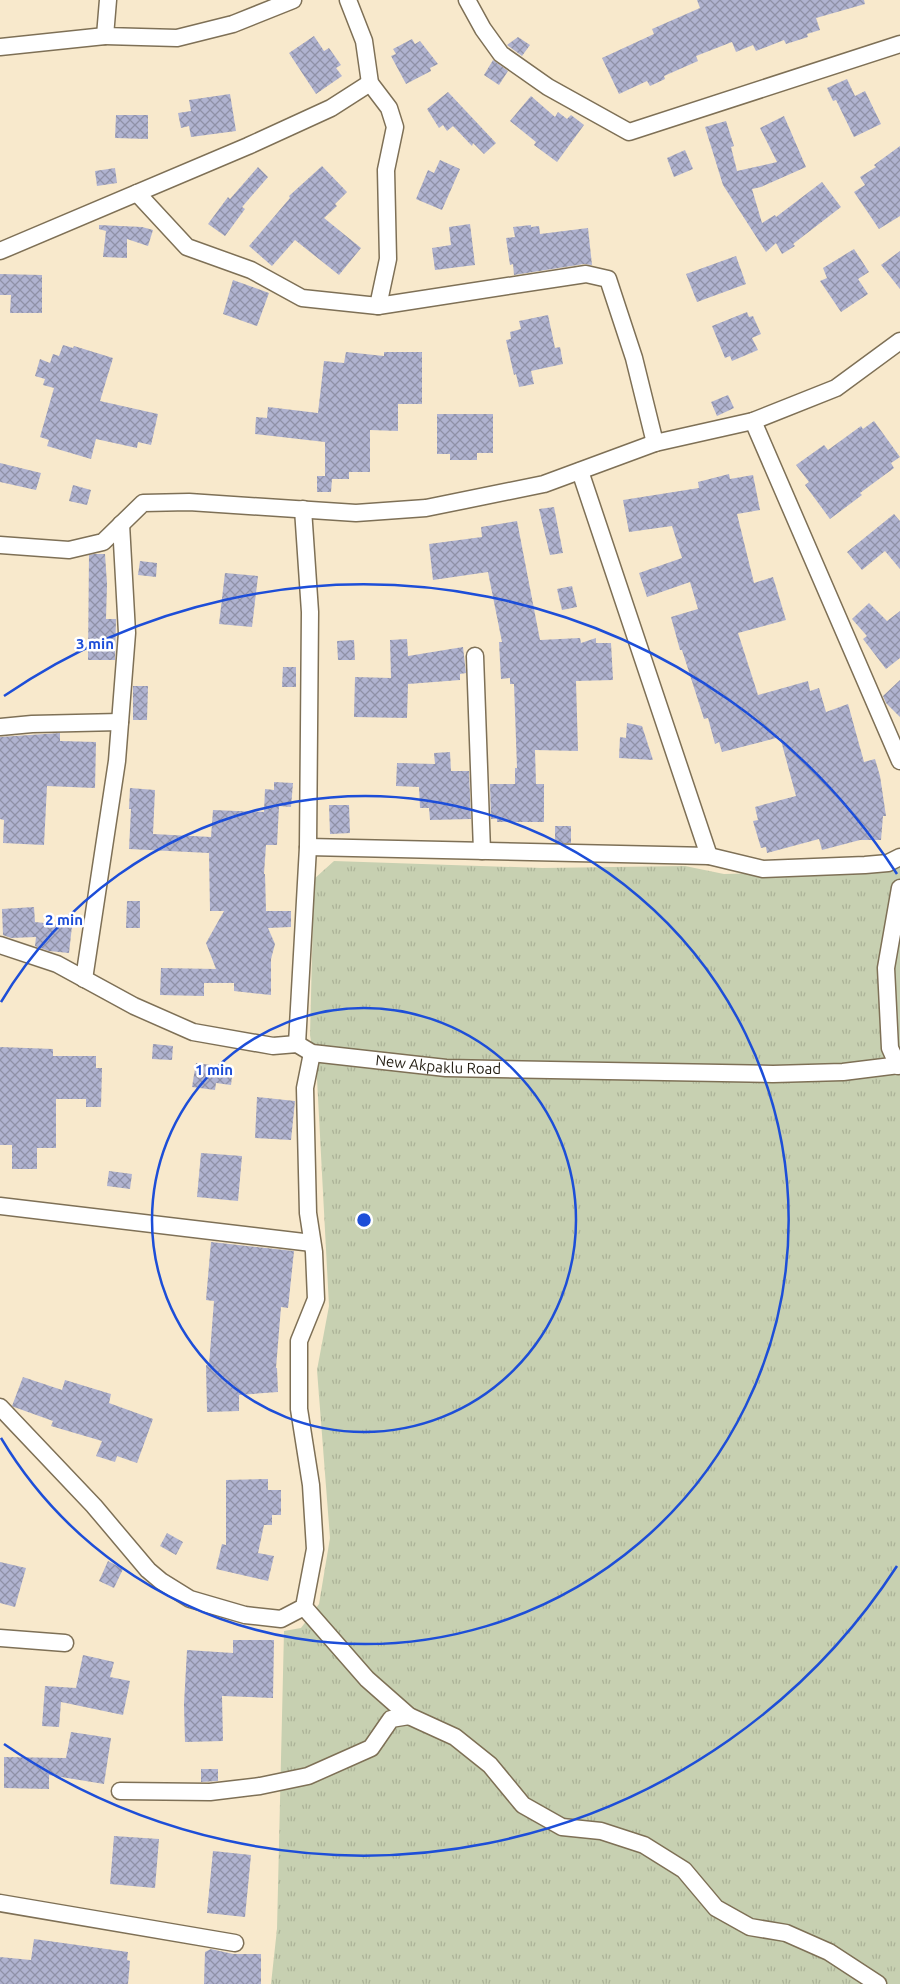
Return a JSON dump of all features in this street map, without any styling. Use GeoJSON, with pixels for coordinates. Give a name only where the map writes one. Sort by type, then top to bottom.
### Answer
{"type":"FeatureCollection","features":[{"type":"Feature","properties":{"kind":"street"},"geometry":{"type":"LineString","coordinates":[[106,36],[108,0]]}},
{"type":"Feature","properties":{"kind":"street"},"geometry":{"type":"LineString","coordinates":[[0,47],[106,36],[177,38],[233,24],[293,0]]}},
{"type":"Feature","properties":{"kind":"street"},"geometry":{"type":"LineString","coordinates":[[348,0],[364,41],[370,83],[389,108],[396,127],[386,170],[388,260],[378,306]]}},
{"type":"Feature","properties":{"kind":"street"},"geometry":{"type":"LineString","coordinates":[[467,0],[483,29],[501,54],[548,87],[629,132],[900,44]]}},
{"type":"Feature","properties":{"kind":"street"},"geometry":{"type":"LineString","coordinates":[[0,251],[248,146],[331,108],[370,83]]}},
{"type":"Feature","properties":{"kind":"street"},"geometry":{"type":"LineString","coordinates":[[138,193],[187,247],[251,270],[302,298],[378,306],[586,274],[608,279],[634,358],[655,442]]}},
{"type":"Feature","properties":{"kind":"street"},"geometry":{"type":"LineString","coordinates":[[0,545],[69,550],[103,542],[143,503],[189,502],[356,513],[426,508],[544,484],[655,442],[753,421],[836,388],[900,341]]}},
{"type":"Feature","properties":{"kind":"street"},"geometry":{"type":"LineString","coordinates":[[753,421],[900,761]]}},
{"type":"Feature","properties":{"kind":"street"},"geometry":{"type":"LineString","coordinates":[[580,471],[710,856]]}},
{"type":"Feature","properties":{"kind":"street"},"geometry":{"type":"LineString","coordinates":[[0,945],[57,964],[134,1006],[193,1032],[273,1046],[297,1044],[308,847],[310,612],[303,509]]}},
{"type":"Feature","properties":{"kind":"street"},"geometry":{"type":"LineString","coordinates":[[84,979],[117,761],[127,633],[121,524]]}},
{"type":"Feature","properties":{"kind":"street"},"geometry":{"type":"LineString","coordinates":[[475,656],[482,851]]}},
{"type":"Feature","properties":{"kind":"street"},"geometry":{"type":"LineString","coordinates":[[0,727],[32,724],[120,722]]}},
{"type":"Feature","properties":{"kind":"street"},"geometry":{"type":"LineString","coordinates":[[308,847],[710,856],[763,869],[865,865],[888,862],[900,857]]}},
{"type":"Feature","properties":{"kind":"street"},"geometry":{"type":"LineString","coordinates":[[899,1066],[890,1048],[886,968],[900,888]]}},
{"type":"Feature","properties":{"kind":"street","name":"New Akpaklu Road"},"geometry":{"type":"LineString","coordinates":[[297,1044],[312,1053],[456,1068],[774,1074],[843,1072],[899,1066]]}},
{"type":"Feature","properties":{"kind":"street"},"geometry":{"type":"LineString","coordinates":[[304,1607],[315,1549],[311,1485],[299,1409],[300,1341],[316,1299],[308,1213],[305,1088],[312,1053]]}},
{"type":"Feature","properties":{"kind":"street"},"geometry":{"type":"LineString","coordinates":[[0,1206],[312,1243]]}},
{"type":"Feature","properties":{"kind":"street"},"geometry":{"type":"LineString","coordinates":[[0,1408],[94,1506],[148,1570],[161,1581],[190,1599],[246,1615],[281,1619],[304,1607]]}},
{"type":"Feature","properties":{"kind":"street"},"geometry":{"type":"LineString","coordinates":[[304,1607],[367,1680],[409,1716],[455,1737],[490,1765],[522,1804],[562,1827],[601,1831],[644,1845],[684,1870],[716,1908],[750,1927],[786,1933],[829,1952],[878,1984]]}},
{"type":"Feature","properties":{"kind":"street"},"geometry":{"type":"LineString","coordinates":[[0,1638],[65,1642]]}},
{"type":"Feature","properties":{"kind":"street"},"geometry":{"type":"LineString","coordinates":[[120,1791],[210,1792],[260,1786],[308,1776],[371,1748],[391,1719],[409,1716]]}},
{"type":"Feature","properties":{"kind":"street"},"geometry":{"type":"LineString","coordinates":[[0,1902],[235,1943]]}},
{"type":"Feature","properties":{"kind":"green space"},"geometry":{"type":"Polygon","coordinates":[[[334,861],[542,868],[685,866],[724,874],[872,870],[900,864],[900,1984],[271,1984],[277,1929],[284,1631],[301,1628],[319,1604],[330,1538],[317,1370],[329,1306],[317,1079],[310,1035],[314,879],[334,861]]]}},
{"type":"Feature","properties":{"kind":"building"},"geometry":{"type":"Polygon","coordinates":[[[697,0],[864,0],[865,4],[816,18],[820,30],[807,34],[808,37],[786,44],[784,40],[756,51],[753,45],[736,52],[732,42],[696,56],[698,61],[664,76],[665,79],[650,86],[647,81],[619,94],[602,58],[654,34],[652,29],[700,8],[697,0]]]}},
{"type":"Feature","properties":{"kind":"building"},"geometry":{"type":"Polygon","coordinates":[[[314,36],[324,51],[329,48],[341,65],[336,68],[342,76],[316,94],[289,53],[314,36]]]}},
{"type":"Feature","properties":{"kind":"building"},"geometry":{"type":"Polygon","coordinates":[[[518,37],[530,45],[522,56],[507,45],[518,37]]]}},
{"type":"Feature","properties":{"kind":"building"},"geometry":{"type":"Polygon","coordinates":[[[412,39],[415,44],[420,41],[438,64],[430,68],[431,71],[406,84],[391,56],[396,54],[393,49],[412,39]]]}},
{"type":"Feature","properties":{"kind":"building"},"geometry":{"type":"Polygon","coordinates":[[[493,60],[508,71],[499,85],[484,75],[493,60]]]}},
{"type":"Feature","properties":{"kind":"building"},"geometry":{"type":"Polygon","coordinates":[[[847,79],[855,96],[865,91],[881,124],[854,137],[836,100],[833,101],[827,88],[847,79]]]}},
{"type":"Feature","properties":{"kind":"building"},"geometry":{"type":"Polygon","coordinates":[[[448,92],[496,143],[484,154],[473,143],[472,146],[453,126],[447,131],[443,125],[439,128],[427,109],[448,92]]]}},
{"type":"Feature","properties":{"kind":"building"},"geometry":{"type":"Polygon","coordinates":[[[230,94],[236,131],[191,137],[189,126],[181,128],[178,113],[191,111],[189,100],[230,94]]]}},
{"type":"Feature","properties":{"kind":"building"},"geometry":{"type":"Polygon","coordinates":[[[531,96],[555,117],[558,112],[567,119],[571,115],[584,125],[557,162],[534,145],[536,142],[510,121],[531,96]]]}},
{"type":"Feature","properties":{"kind":"building"},"geometry":{"type":"Polygon","coordinates":[[[116,115],[148,115],[148,139],[115,138],[116,115]]]}},
{"type":"Feature","properties":{"kind":"building"},"geometry":{"type":"Polygon","coordinates":[[[784,116],[806,167],[761,187],[752,189],[762,223],[775,215],[776,217],[822,182],[841,207],[793,244],[795,246],[782,254],[776,243],[766,252],[723,185],[705,127],[726,121],[734,146],[731,147],[737,171],[777,162],[760,128],[784,116]]]}},
{"type":"Feature","properties":{"kind":"building"},"geometry":{"type":"Polygon","coordinates":[[[900,146],[900,216],[879,229],[854,192],[865,185],[860,177],[876,167],[874,165],[900,146]]]}},
{"type":"Feature","properties":{"kind":"building"},"geometry":{"type":"Polygon","coordinates":[[[685,150],[693,169],[674,177],[667,158],[685,150]]]}},
{"type":"Feature","properties":{"kind":"building"},"geometry":{"type":"Polygon","coordinates":[[[440,160],[460,169],[442,210],[416,199],[428,170],[434,173],[440,160]]]}},
{"type":"Feature","properties":{"kind":"building"},"geometry":{"type":"Polygon","coordinates":[[[322,166],[347,192],[335,204],[337,206],[324,218],[361,248],[339,275],[295,240],[272,266],[249,246],[290,198],[289,196],[322,166]]]}},
{"type":"Feature","properties":{"kind":"building"},"geometry":{"type":"Polygon","coordinates":[[[258,167],[268,177],[242,207],[245,209],[225,236],[208,224],[228,197],[230,199],[258,167]]]}},
{"type":"Feature","properties":{"kind":"building"},"geometry":{"type":"Polygon","coordinates":[[[115,168],[117,183],[97,186],[95,171],[115,168]]]}},
{"type":"Feature","properties":{"kind":"building"},"geometry":{"type":"Polygon","coordinates":[[[470,224],[475,265],[435,270],[432,248],[451,245],[449,227],[470,224]]]}},
{"type":"Feature","properties":{"kind":"building"},"geometry":{"type":"Polygon","coordinates":[[[99,225],[142,227],[153,230],[148,246],[127,239],[127,258],[103,257],[106,231],[99,229],[99,225]]]}},
{"type":"Feature","properties":{"kind":"building"},"geometry":{"type":"Polygon","coordinates":[[[531,225],[531,227],[539,226],[540,234],[588,228],[592,265],[584,264],[514,275],[513,264],[510,265],[506,238],[515,237],[513,227],[531,225]]]}},
{"type":"Feature","properties":{"kind":"building"},"geometry":{"type":"Polygon","coordinates":[[[854,249],[869,272],[858,279],[868,294],[841,312],[820,281],[827,278],[823,268],[854,249]]]}},
{"type":"Feature","properties":{"kind":"building"},"geometry":{"type":"Polygon","coordinates":[[[900,251],[900,289],[881,265],[900,251]]]}},
{"type":"Feature","properties":{"kind":"building"},"geometry":{"type":"Polygon","coordinates":[[[736,256],[746,284],[697,302],[686,274],[736,256]]]}},
{"type":"Feature","properties":{"kind":"building"},"geometry":{"type":"Polygon","coordinates":[[[0,274],[42,275],[42,313],[10,313],[11,295],[0,295],[0,274]]]}},
{"type":"Feature","properties":{"kind":"building"},"geometry":{"type":"Polygon","coordinates":[[[233,280],[269,293],[257,326],[223,314],[233,280]]]}},
{"type":"Feature","properties":{"kind":"building"},"geometry":{"type":"Polygon","coordinates":[[[747,312],[749,317],[753,316],[761,334],[752,338],[758,350],[732,361],[730,356],[725,358],[712,326],[747,312]]]}},
{"type":"Feature","properties":{"kind":"building"},"geometry":{"type":"Polygon","coordinates":[[[548,315],[555,348],[560,347],[563,364],[531,371],[534,384],[519,387],[516,374],[514,375],[506,340],[511,339],[510,332],[521,329],[519,321],[548,315]]]}},
{"type":"Feature","properties":{"kind":"building"},"geometry":{"type":"Polygon","coordinates":[[[63,345],[73,348],[74,346],[113,358],[100,401],[158,414],[151,445],[138,442],[137,448],[96,439],[91,459],[47,446],[49,440],[40,437],[54,388],[43,385],[45,379],[35,376],[40,359],[50,363],[53,354],[59,356],[63,345]]]}},
{"type":"Feature","properties":{"kind":"building"},"geometry":{"type":"Polygon","coordinates":[[[346,352],[384,356],[384,352],[422,352],[422,404],[398,404],[398,431],[370,430],[370,472],[349,472],[349,479],[332,479],[331,492],[317,492],[317,476],[325,476],[325,442],[255,434],[256,417],[267,418],[268,407],[318,413],[324,361],[344,363],[346,352]]]}},
{"type":"Feature","properties":{"kind":"building"},"geometry":{"type":"Polygon","coordinates":[[[728,395],[734,408],[717,416],[711,402],[728,395]]]}},
{"type":"Feature","properties":{"kind":"building"},"geometry":{"type":"Polygon","coordinates":[[[437,414],[493,414],[493,453],[477,453],[477,460],[450,460],[450,454],[437,454],[437,414]]]}},
{"type":"Feature","properties":{"kind":"building"},"geometry":{"type":"Polygon","coordinates":[[[874,421],[900,457],[891,463],[894,468],[860,493],[862,495],[830,519],[805,485],[809,482],[796,465],[824,445],[828,450],[861,426],[863,429],[874,421]]]}},
{"type":"Feature","properties":{"kind":"building"},"geometry":{"type":"Polygon","coordinates":[[[0,463],[41,473],[36,490],[0,482],[0,463]]]}},
{"type":"Feature","properties":{"kind":"building"},"geometry":{"type":"Polygon","coordinates":[[[729,474],[730,479],[753,475],[760,510],[737,514],[754,583],[773,577],[786,620],[738,633],[758,695],[808,681],[810,691],[819,688],[826,712],[848,704],[864,762],[875,759],[880,776],[886,816],[883,816],[881,840],[860,840],[822,850],[819,839],[767,853],[766,847],[761,848],[753,821],[758,820],[755,807],[796,796],[780,737],[722,752],[719,742],[715,744],[708,718],[704,719],[682,650],[680,650],[671,617],[698,609],[690,582],[647,597],[639,573],[682,558],[672,526],[629,532],[623,500],[699,488],[698,482],[729,474]]]}},
{"type":"Feature","properties":{"kind":"building"},"geometry":{"type":"Polygon","coordinates":[[[73,485],[91,490],[87,505],[69,501],[73,485]]]}},
{"type":"Feature","properties":{"kind":"building"},"geometry":{"type":"Polygon","coordinates":[[[554,507],[563,553],[550,555],[539,509],[554,507]]]}},
{"type":"Feature","properties":{"kind":"building"},"geometry":{"type":"Polygon","coordinates":[[[894,514],[900,521],[900,569],[885,551],[862,570],[847,552],[894,514]]]}},
{"type":"Feature","properties":{"kind":"building"},"geometry":{"type":"Polygon","coordinates":[[[517,521],[540,640],[580,638],[581,643],[596,638],[596,643],[611,643],[613,680],[576,681],[578,751],[535,750],[536,784],[544,784],[544,822],[497,822],[497,819],[491,819],[490,784],[515,784],[515,768],[517,768],[514,684],[510,684],[510,678],[501,679],[499,642],[502,642],[488,572],[433,580],[429,544],[482,537],[481,527],[517,521]]]}},
{"type":"Feature","properties":{"kind":"building"},"geometry":{"type":"Polygon","coordinates":[[[105,554],[107,584],[106,619],[116,619],[115,660],[88,660],[89,555],[105,554]]]}},
{"type":"Feature","properties":{"kind":"building"},"geometry":{"type":"Polygon","coordinates":[[[140,561],[157,563],[156,577],[138,575],[140,561]]]}},
{"type":"Feature","properties":{"kind":"building"},"geometry":{"type":"Polygon","coordinates":[[[225,573],[258,576],[252,627],[219,624],[225,573]]]}},
{"type":"Feature","properties":{"kind":"building"},"geometry":{"type":"Polygon","coordinates":[[[572,586],[577,607],[562,610],[557,589],[572,586]]]}},
{"type":"Feature","properties":{"kind":"building"},"geometry":{"type":"Polygon","coordinates":[[[869,603],[887,621],[900,611],[900,658],[886,669],[863,639],[867,636],[852,619],[869,603]]]}},
{"type":"Feature","properties":{"kind":"building"},"geometry":{"type":"Polygon","coordinates":[[[407,639],[408,656],[463,647],[466,673],[460,674],[460,680],[408,684],[407,718],[354,717],[355,677],[391,678],[390,640],[407,639]]]}},
{"type":"Feature","properties":{"kind":"building"},"geometry":{"type":"Polygon","coordinates":[[[354,640],[355,660],[338,660],[337,641],[354,640]]]}},
{"type":"Feature","properties":{"kind":"building"},"geometry":{"type":"Polygon","coordinates":[[[283,667],[296,667],[296,687],[282,687],[283,667]]]}},
{"type":"Feature","properties":{"kind":"building"},"geometry":{"type":"Polygon","coordinates":[[[900,680],[900,717],[886,703],[883,696],[900,680]]]}},
{"type":"Feature","properties":{"kind":"building"},"geometry":{"type":"Polygon","coordinates":[[[133,686],[148,686],[147,720],[133,720],[133,686]]]}},
{"type":"Feature","properties":{"kind":"building"},"geometry":{"type":"Polygon","coordinates":[[[627,723],[642,726],[653,760],[619,758],[620,737],[626,738],[627,723]]]}},
{"type":"Feature","properties":{"kind":"building"},"geometry":{"type":"Polygon","coordinates":[[[60,733],[60,741],[96,742],[95,788],[47,786],[44,845],[3,843],[4,820],[0,819],[0,737],[60,733]]]}},
{"type":"Feature","properties":{"kind":"building"},"geometry":{"type":"Polygon","coordinates":[[[450,752],[451,771],[469,771],[471,819],[430,820],[429,808],[420,808],[419,787],[396,786],[397,763],[435,764],[434,753],[450,752]]]}},
{"type":"Feature","properties":{"kind":"building"},"geometry":{"type":"Polygon","coordinates":[[[274,782],[293,783],[291,807],[279,806],[277,845],[266,845],[264,874],[266,911],[291,911],[291,927],[268,928],[275,944],[271,959],[271,995],[234,991],[234,983],[204,983],[204,996],[160,995],[161,968],[216,969],[206,943],[224,911],[210,911],[209,853],[129,849],[130,788],[155,790],[153,834],[211,837],[213,810],[264,812],[265,789],[274,790],[274,782]]]}},
{"type":"Feature","properties":{"kind":"building"},"geometry":{"type":"Polygon","coordinates":[[[329,805],[349,805],[350,833],[330,834],[329,805]]]}},
{"type":"Feature","properties":{"kind":"building"},"geometry":{"type":"Polygon","coordinates":[[[555,826],[571,826],[571,843],[555,843],[555,826]]]}},
{"type":"Feature","properties":{"kind":"building"},"geometry":{"type":"Polygon","coordinates":[[[127,901],[140,901],[140,928],[126,928],[127,901]]]}},
{"type":"Feature","properties":{"kind":"building"},"geometry":{"type":"Polygon","coordinates":[[[34,907],[35,922],[72,926],[69,953],[49,951],[35,946],[36,937],[11,938],[3,935],[2,909],[34,907]]]}},
{"type":"Feature","properties":{"kind":"building"},"geometry":{"type":"Polygon","coordinates":[[[153,1044],[173,1046],[172,1060],[152,1059],[153,1044]]]}},
{"type":"Feature","properties":{"kind":"building"},"geometry":{"type":"Polygon","coordinates":[[[0,1047],[53,1049],[53,1056],[96,1056],[96,1068],[102,1068],[101,1107],[86,1107],[86,1099],[56,1099],[56,1148],[37,1148],[37,1169],[12,1169],[12,1145],[0,1145],[0,1047]]]}},
{"type":"Feature","properties":{"kind":"building"},"geometry":{"type":"Polygon","coordinates":[[[196,1063],[233,1068],[231,1085],[216,1083],[215,1090],[192,1087],[196,1063]]]}},
{"type":"Feature","properties":{"kind":"building"},"geometry":{"type":"Polygon","coordinates":[[[257,1097],[295,1101],[291,1140],[255,1138],[257,1097]]]}},
{"type":"Feature","properties":{"kind":"building"},"geometry":{"type":"Polygon","coordinates":[[[201,1153],[242,1156],[238,1201],[197,1197],[201,1153]]]}},
{"type":"Feature","properties":{"kind":"building"},"geometry":{"type":"Polygon","coordinates":[[[109,1171],[132,1174],[130,1189],[107,1186],[109,1171]]]}},
{"type":"Feature","properties":{"kind":"building"},"geometry":{"type":"Polygon","coordinates":[[[211,1242],[294,1251],[288,1308],[281,1307],[276,1368],[278,1392],[239,1395],[239,1411],[207,1412],[206,1365],[209,1365],[214,1301],[206,1300],[211,1242]]]}},
{"type":"Feature","properties":{"kind":"building"},"geometry":{"type":"Polygon","coordinates":[[[23,1377],[62,1390],[65,1380],[111,1394],[109,1403],[153,1419],[137,1463],[117,1456],[115,1462],[96,1456],[102,1441],[51,1426],[53,1421],[12,1406],[23,1377]]]}},
{"type":"Feature","properties":{"kind":"building"},"geometry":{"type":"Polygon","coordinates":[[[268,1479],[268,1490],[281,1490],[281,1515],[272,1515],[272,1525],[264,1525],[258,1553],[274,1556],[268,1581],[216,1569],[222,1544],[226,1545],[226,1480],[268,1479]]]}},
{"type":"Feature","properties":{"kind":"building"},"geometry":{"type":"Polygon","coordinates":[[[167,1533],[183,1542],[176,1555],[160,1546],[167,1533]]]}},
{"type":"Feature","properties":{"kind":"building"},"geometry":{"type":"Polygon","coordinates":[[[108,1561],[123,1569],[114,1588],[99,1581],[108,1561]]]}},
{"type":"Feature","properties":{"kind":"building"},"geometry":{"type":"Polygon","coordinates":[[[0,1562],[26,1568],[15,1607],[0,1603],[0,1562]]]}},
{"type":"Feature","properties":{"kind":"building"},"geometry":{"type":"Polygon","coordinates":[[[233,1640],[274,1640],[273,1698],[222,1696],[223,1741],[185,1742],[184,1704],[187,1650],[233,1653],[233,1640]]]}},
{"type":"Feature","properties":{"kind":"building"},"geometry":{"type":"Polygon","coordinates":[[[83,1655],[114,1662],[110,1677],[130,1681],[123,1715],[61,1702],[59,1727],[42,1726],[45,1686],[76,1688],[83,1655]]]}},
{"type":"Feature","properties":{"kind":"building"},"geometry":{"type":"Polygon","coordinates":[[[71,1732],[111,1738],[104,1784],[49,1775],[49,1789],[4,1788],[4,1757],[66,1758],[71,1732]]]}},
{"type":"Feature","properties":{"kind":"building"},"geometry":{"type":"Polygon","coordinates":[[[201,1769],[218,1769],[218,1781],[201,1782],[201,1769]]]}},
{"type":"Feature","properties":{"kind":"building"},"geometry":{"type":"Polygon","coordinates":[[[114,1836],[159,1839],[155,1888],[110,1884],[114,1836]]]}},
{"type":"Feature","properties":{"kind":"building"},"geometry":{"type":"Polygon","coordinates":[[[213,1851],[251,1855],[245,1917],[207,1913],[213,1851]]]}},
{"type":"Feature","properties":{"kind":"building"},"geometry":{"type":"Polygon","coordinates":[[[34,1939],[128,1952],[127,1960],[130,1961],[128,1984],[0,1984],[0,1957],[31,1960],[34,1939]]]}},
{"type":"Feature","properties":{"kind":"building"},"geometry":{"type":"Polygon","coordinates":[[[211,1949],[233,1954],[261,1954],[261,1984],[204,1984],[205,1952],[211,1949]]]}}]}
